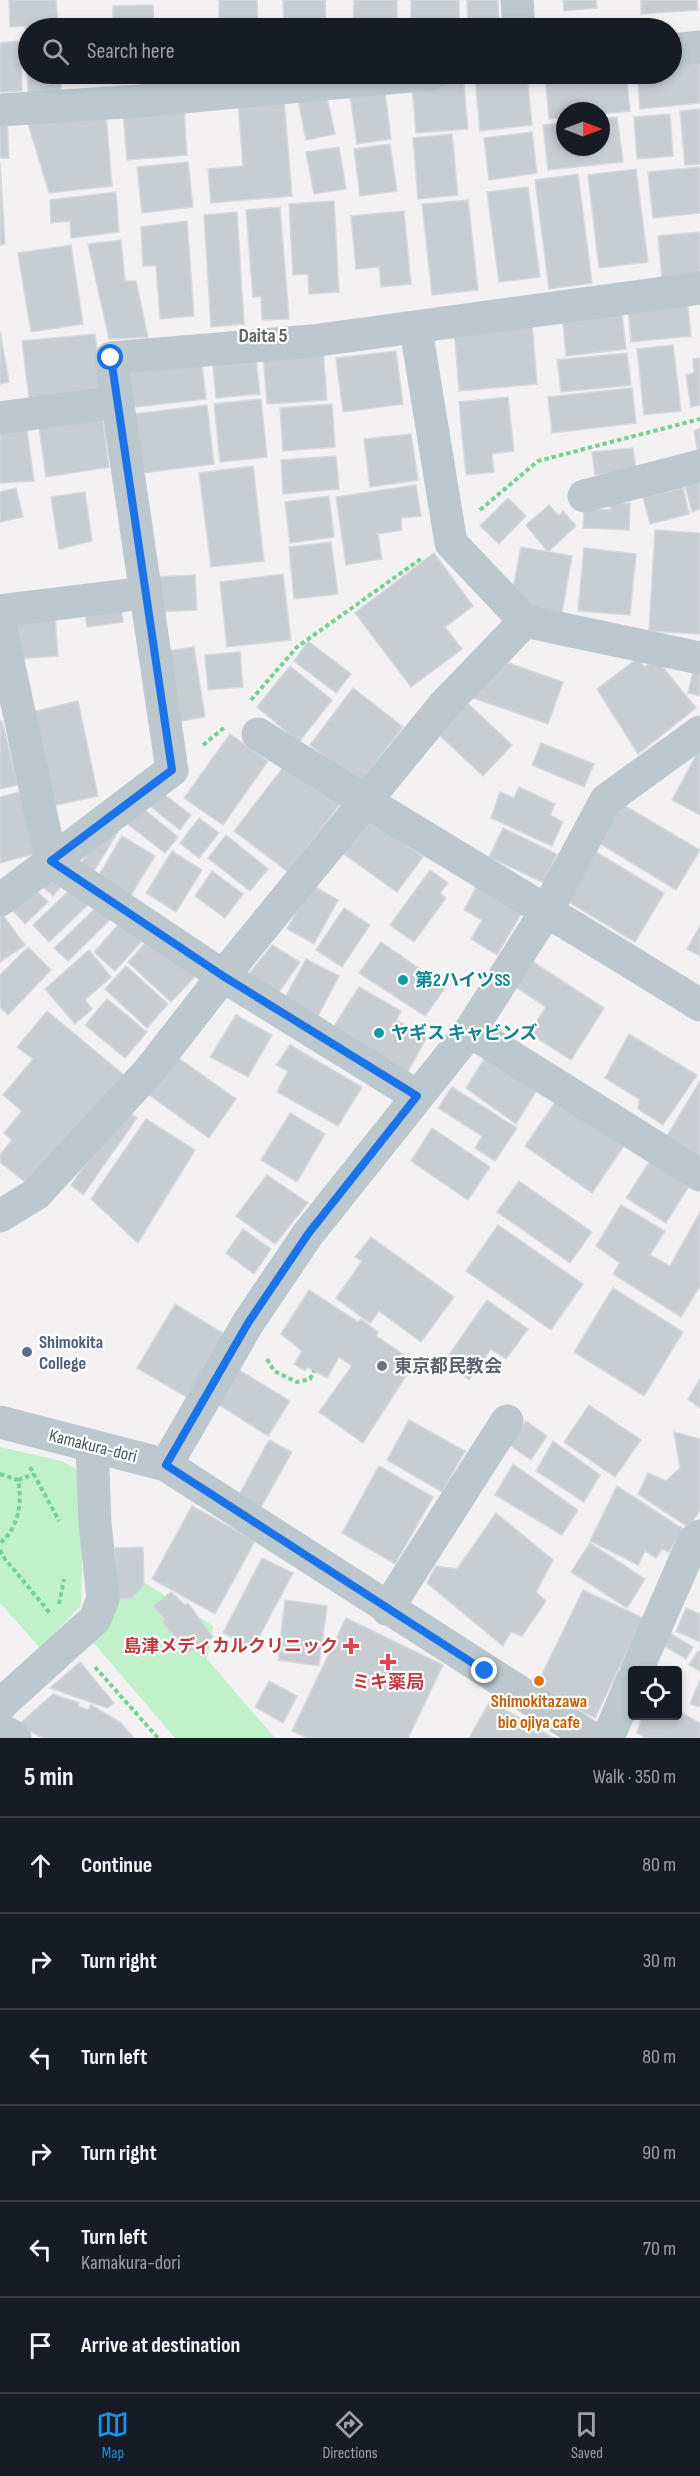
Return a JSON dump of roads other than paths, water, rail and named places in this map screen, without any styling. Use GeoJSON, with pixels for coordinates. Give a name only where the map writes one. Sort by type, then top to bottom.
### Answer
{"type":"FeatureCollection","features":[{"type":"Feature","properties":{"kind":"street"},"geometry":{"type":"LineString","coordinates":[[518,0],[519,18]]}},
{"type":"Feature","properties":{"kind":"street"},"geometry":{"type":"LineString","coordinates":[[682,49],[700,47]]}},
{"type":"Feature","properties":{"kind":"street"},"geometry":{"type":"LineString","coordinates":[[0,110],[140,101],[324,84]]}},
{"type":"Feature","properties":{"kind":"street"},"geometry":{"type":"LineString","coordinates":[[0,900],[172,770],[111,358],[312,341],[416,329],[493,315],[700,288]]}},
{"type":"Feature","properties":{"kind":"street"},"geometry":{"type":"LineString","coordinates":[[416,329],[451,543],[525,621],[700,658]]}},
{"type":"Feature","properties":{"kind":"street"},"geometry":{"type":"LineString","coordinates":[[0,418],[118,402]]}},
{"type":"Feature","properties":{"kind":"street"},"geometry":{"type":"LineString","coordinates":[[584,496],[700,466]]}},
{"type":"Feature","properties":{"kind":"street"},"geometry":{"type":"LineString","coordinates":[[0,611],[144,593]]}},
{"type":"Feature","properties":{"kind":"street"},"geometry":{"type":"LineString","coordinates":[[0,1216],[36,1194],[149,1071],[223,976],[444,705],[525,621]]}},
{"type":"Feature","properties":{"kind":"street"},"geometry":{"type":"LineString","coordinates":[[0,624],[51,861],[223,976],[417,1096]]}},
{"type":"Feature","properties":{"kind":"street"},"geometry":{"type":"LineString","coordinates":[[246,727],[364,802],[547,909],[700,1005]]}},
{"type":"Feature","properties":{"kind":"street"},"geometry":{"type":"LineString","coordinates":[[166,1465],[248,1323],[308,1234],[470,1031],[547,909],[606,800],[700,732]]}},
{"type":"Feature","properties":{"kind":"street"},"geometry":{"type":"LineString","coordinates":[[470,1031],[700,1175]]}},
{"type":"Feature","properties":{"kind":"street","name":"Kamakura-dori"},"geometry":{"type":"LineString","coordinates":[[0,1422],[166,1465],[591,1738]]}},
{"type":"Feature","properties":{"kind":"street"},"geometry":{"type":"LineString","coordinates":[[387,1609],[507,1422]]}},
{"type":"Feature","properties":{"kind":"street"},"geometry":{"type":"LineString","coordinates":[[0,1705],[63,1630],[94,1619],[103,1599],[94,1523],[92,1446]]}},
{"type":"Feature","properties":{"kind":"street"},"geometry":{"type":"LineString","coordinates":[[639,1666],[693,1542],[700,1536]]}},
{"type":"Feature","properties":{"kind":"street"},"geometry":{"type":"LineString","coordinates":[[608,1738],[628,1692]]}},
{"type":"Feature","properties":{"kind":"street"},"geometry":{"type":"LineString","coordinates":[[0,1729],[15,1738]]}},
{"type":"Feature","properties":{"kind":"place","name":"第2ハイツSS"},"geometry":{"type":"Point","coordinates":[403,980]}},
{"type":"Feature","properties":{"kind":"place","name":"ヤギス キャビンズ"},"geometry":{"type":"Point","coordinates":[379,1033]}},
{"type":"Feature","properties":{"kind":"place","name":"Shimokita College"},"geometry":{"type":"Point","coordinates":[27,1352]}},
{"type":"Feature","properties":{"kind":"place","name":"東京都民教会"},"geometry":{"type":"Point","coordinates":[382,1366]}},
{"type":"Feature","properties":{"kind":"place","name":"島津メディカルクリニック"},"geometry":{"type":"Point","coordinates":[351,1646]}},
{"type":"Feature","properties":{"kind":"place","name":"ミキ薬局"},"geometry":{"type":"Point","coordinates":[388,1662]}},
{"type":"Feature","properties":{"kind":"place","name":"Shimokitazawa bio ojiya cafe"},"geometry":{"type":"Point","coordinates":[539,1681]}},
{"type":"Feature","properties":{"kind":"district","name":"Daita 5"},"geometry":{"type":"Point","coordinates":[263,336]}}]}
